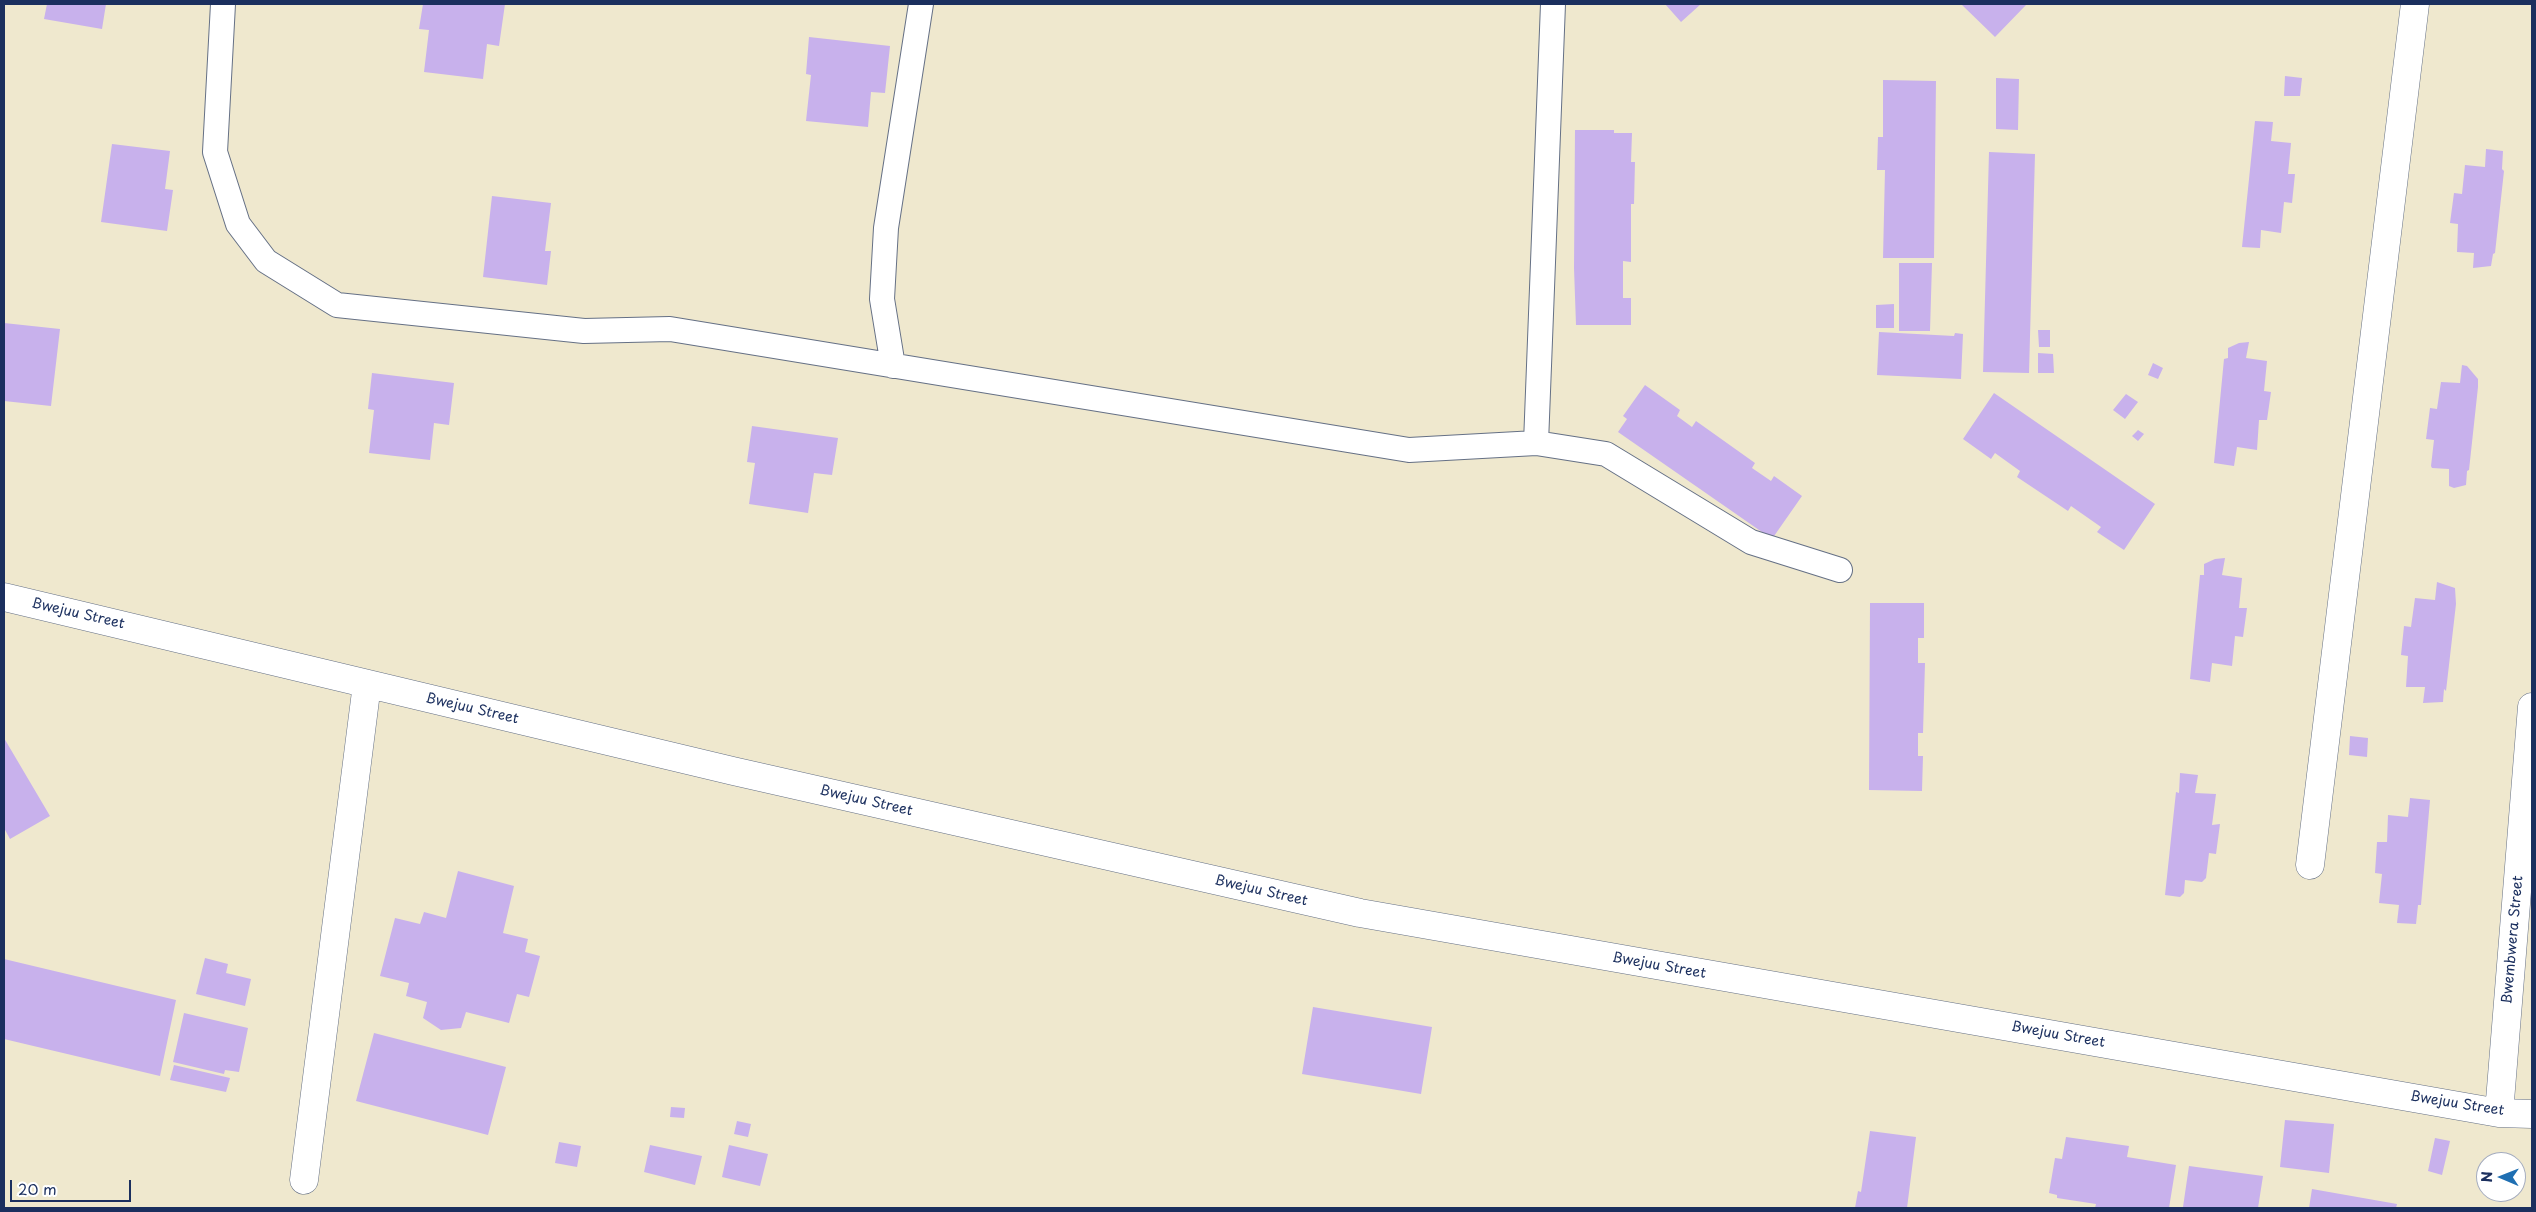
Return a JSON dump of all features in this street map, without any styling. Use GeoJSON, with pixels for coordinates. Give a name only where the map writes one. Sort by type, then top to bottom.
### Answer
{"type":"FeatureCollection","features":[{"type":"Feature","properties":{"kind":"street"},"geometry":{"type":"LineString","coordinates":[[2310,865],[2415,4]]}},
{"type":"Feature","properties":{"kind":"street","name":"Bwejuu Street"},"geometry":{"type":"LineString","coordinates":[[4,597],[733,771],[1360,913],[2499,1112],[2532,1114]]}},
{"type":"Feature","properties":{"kind":"street"},"geometry":{"type":"LineString","coordinates":[[304,1180],[367,684]]}},
{"type":"Feature","properties":{"kind":"street","name":"Bwembwera Street"},"geometry":{"type":"LineString","coordinates":[[2499,1112],[2532,707]]}},
{"type":"Feature","properties":{"kind":"lane"},"geometry":{"type":"LineString","coordinates":[[223,4],[215,152],[238,224],[266,260],[337,306],[584,331],[670,329],[1409,450],[1536,443],[1606,454],[1751,542],[1840,570]]}},
{"type":"Feature","properties":{"kind":"lane"},"geometry":{"type":"LineString","coordinates":[[892,366],[882,299],[886,228],[922,4]]}},
{"type":"Feature","properties":{"kind":"lane"},"geometry":{"type":"LineString","coordinates":[[1536,443],[1553,4]]}},
{"type":"Feature","properties":{"kind":"building"},"geometry":{"type":"Polygon","coordinates":[[[47,4],[106,4],[102,29],[44,19],[47,4]]]}},
{"type":"Feature","properties":{"kind":"building"},"geometry":{"type":"Polygon","coordinates":[[[423,4],[505,4],[499,46],[487,44],[483,79],[424,72],[429,30],[419,29],[423,4]]]}},
{"type":"Feature","properties":{"kind":"building"},"geometry":{"type":"Polygon","coordinates":[[[1665,4],[1701,4],[1681,22],[1665,4]]]}},
{"type":"Feature","properties":{"kind":"building"},"geometry":{"type":"Polygon","coordinates":[[[1961,4],[2027,4],[1995,37],[1961,4]]]}},
{"type":"Feature","properties":{"kind":"building"},"geometry":{"type":"Polygon","coordinates":[[[809,37],[890,46],[885,93],[871,92],[868,127],[806,121],[811,75],[806,74],[809,37]]]}},
{"type":"Feature","properties":{"kind":"building"},"geometry":{"type":"Polygon","coordinates":[[[2285,76],[2302,78],[2300,96],[2284,96],[2285,76]]]}},
{"type":"Feature","properties":{"kind":"building"},"geometry":{"type":"Polygon","coordinates":[[[1996,78],[2019,79],[2018,130],[1996,129],[1996,78]]]}},
{"type":"Feature","properties":{"kind":"building"},"geometry":{"type":"Polygon","coordinates":[[[1883,80],[1936,81],[1934,258],[1883,258],[1885,170],[1877,170],[1878,137],[1883,137],[1883,80]]]}},
{"type":"Feature","properties":{"kind":"building"},"geometry":{"type":"Polygon","coordinates":[[[2255,121],[2273,122],[2271,141],[2291,143],[2288,174],[2295,174],[2292,203],[2284,202],[2281,233],[2261,230],[2260,248],[2242,247],[2255,121]]]}},
{"type":"Feature","properties":{"kind":"building"},"geometry":{"type":"Polygon","coordinates":[[[1575,130],[1614,130],[1614,133],[1632,133],[1631,162],[1635,162],[1634,204],[1631,204],[1631,262],[1623,261],[1623,298],[1631,298],[1631,325],[1576,325],[1574,268],[1575,130]]]}},
{"type":"Feature","properties":{"kind":"building"},"geometry":{"type":"Polygon","coordinates":[[[112,144],[170,151],[165,189],[173,190],[167,231],[101,222],[112,144]]]}},
{"type":"Feature","properties":{"kind":"building"},"geometry":{"type":"Polygon","coordinates":[[[2486,149],[2503,151],[2502,169],[2504,171],[2495,253],[2493,254],[2491,266],[2473,268],[2474,253],[2457,252],[2458,224],[2450,223],[2454,193],[2462,194],[2465,165],[2485,167],[2486,149]]]}},
{"type":"Feature","properties":{"kind":"building"},"geometry":{"type":"Polygon","coordinates":[[[1989,152],[2035,154],[2029,373],[1983,372],[1989,152]]]}},
{"type":"Feature","properties":{"kind":"building"},"geometry":{"type":"Polygon","coordinates":[[[492,196],[551,203],[545,251],[551,251],[547,285],[483,277],[492,196]]]}},
{"type":"Feature","properties":{"kind":"building"},"geometry":{"type":"Polygon","coordinates":[[[1899,263],[1932,263],[1930,331],[1899,331],[1899,263]]]}},
{"type":"Feature","properties":{"kind":"building"},"geometry":{"type":"Polygon","coordinates":[[[1894,304],[1894,328],[1876,328],[1876,305],[1894,304]]]}},
{"type":"Feature","properties":{"kind":"building"},"geometry":{"type":"Polygon","coordinates":[[[4,323],[60,329],[51,406],[4,401],[4,323]]]}},
{"type":"Feature","properties":{"kind":"building"},"geometry":{"type":"Polygon","coordinates":[[[2038,330],[2050,330],[2050,347],[2039,347],[2038,330]]]}},
{"type":"Feature","properties":{"kind":"building"},"geometry":{"type":"Polygon","coordinates":[[[1879,332],[1954,336],[1955,333],[1963,334],[1961,379],[1877,375],[1879,332]]]}},
{"type":"Feature","properties":{"kind":"building"},"geometry":{"type":"Polygon","coordinates":[[[2249,342],[2246,358],[2267,361],[2264,391],[2271,392],[2267,420],[2259,420],[2257,450],[2237,447],[2234,466],[2214,463],[2224,359],[2228,358],[2228,348],[2239,343],[2249,342]]]}},
{"type":"Feature","properties":{"kind":"building"},"geometry":{"type":"Polygon","coordinates":[[[2038,353],[2053,354],[2054,373],[2038,373],[2038,353]]]}},
{"type":"Feature","properties":{"kind":"building"},"geometry":{"type":"Polygon","coordinates":[[[2153,363],[2163,368],[2158,379],[2148,375],[2153,363]]]}},
{"type":"Feature","properties":{"kind":"building"},"geometry":{"type":"Polygon","coordinates":[[[2462,365],[2467,366],[2478,379],[2478,387],[2466,485],[2454,488],[2449,486],[2449,469],[2432,468],[2434,440],[2426,439],[2430,408],[2437,409],[2441,382],[2460,383],[2462,365]]]}},
{"type":"Feature","properties":{"kind":"building"},"geometry":{"type":"Polygon","coordinates":[[[372,373],[454,383],[449,425],[434,423],[430,460],[369,453],[374,410],[368,409],[372,373]]]}},
{"type":"Feature","properties":{"kind":"building"},"geometry":{"type":"Polygon","coordinates":[[[1645,385],[1680,410],[1677,416],[1692,427],[1696,421],[1755,463],[1752,468],[1771,481],[1774,476],[1802,496],[1772,539],[1618,432],[1627,419],[1623,416],[1645,385]]]}},
{"type":"Feature","properties":{"kind":"building"},"geometry":{"type":"Polygon","coordinates":[[[1994,393],[2155,504],[2124,550],[2097,532],[2101,527],[2071,506],[2068,511],[2017,477],[2020,471],[1995,453],[1991,459],[1963,439],[1994,393]]]}},
{"type":"Feature","properties":{"kind":"building"},"geometry":{"type":"Polygon","coordinates":[[[2126,394],[2138,402],[2125,419],[2113,410],[2126,394]]]}},
{"type":"Feature","properties":{"kind":"building"},"geometry":{"type":"Polygon","coordinates":[[[752,426],[838,438],[832,475],[814,473],[808,513],[749,504],[755,463],[747,462],[752,426]]]}},
{"type":"Feature","properties":{"kind":"building"},"geometry":{"type":"Polygon","coordinates":[[[2138,430],[2144,434],[2138,441],[2132,436],[2138,430]]]}},
{"type":"Feature","properties":{"kind":"building"},"geometry":{"type":"Polygon","coordinates":[[[2225,558],[2222,575],[2242,578],[2239,608],[2247,608],[2243,637],[2235,636],[2232,666],[2212,663],[2210,682],[2190,679],[2200,575],[2204,575],[2204,564],[2215,559],[2225,558]]]}},
{"type":"Feature","properties":{"kind":"building"},"geometry":{"type":"Polygon","coordinates":[[[2437,582],[2455,588],[2456,604],[2446,691],[2444,689],[2443,702],[2423,703],[2425,687],[2406,687],[2408,656],[2401,655],[2404,626],[2411,627],[2415,598],[2435,600],[2437,582]]]}},
{"type":"Feature","properties":{"kind":"building"},"geometry":{"type":"Polygon","coordinates":[[[1870,603],[1924,603],[1924,638],[1918,638],[1918,663],[1925,663],[1923,733],[1918,733],[1918,756],[1923,756],[1922,791],[1869,790],[1870,603]]]}},
{"type":"Feature","properties":{"kind":"building"},"geometry":{"type":"Polygon","coordinates":[[[2350,736],[2368,738],[2367,757],[2349,755],[2350,736]]]}},
{"type":"Feature","properties":{"kind":"building"},"geometry":{"type":"Polygon","coordinates":[[[4,738],[50,816],[10,839],[4,828],[4,738]]]}},
{"type":"Feature","properties":{"kind":"building"},"geometry":{"type":"Polygon","coordinates":[[[2180,773],[2198,775],[2195,793],[2216,794],[2212,825],[2220,824],[2216,854],[2209,853],[2206,878],[2202,882],[2185,880],[2184,893],[2180,897],[2165,895],[2176,792],[2179,793],[2180,773]]]}},
{"type":"Feature","properties":{"kind":"building"},"geometry":{"type":"Polygon","coordinates":[[[2410,798],[2430,800],[2421,905],[2418,905],[2416,924],[2397,923],[2399,905],[2379,903],[2382,874],[2375,873],[2377,842],[2387,842],[2388,815],[2408,817],[2410,798]]]}},
{"type":"Feature","properties":{"kind":"building"},"geometry":{"type":"Polygon","coordinates":[[[458,871],[514,886],[503,933],[528,939],[525,952],[540,956],[529,997],[517,994],[509,1023],[466,1012],[461,1028],[441,1030],[423,1018],[427,1002],[406,996],[409,983],[380,976],[395,918],[420,924],[424,912],[446,918],[458,871]]]}},
{"type":"Feature","properties":{"kind":"building"},"geometry":{"type":"Polygon","coordinates":[[[205,958],[228,964],[226,973],[251,979],[245,1006],[196,994],[205,958]]]}},
{"type":"Feature","properties":{"kind":"building"},"geometry":{"type":"Polygon","coordinates":[[[4,959],[176,1000],[160,1076],[4,1039],[4,959]]]}},
{"type":"Feature","properties":{"kind":"building"},"geometry":{"type":"Polygon","coordinates":[[[1313,1007],[1432,1027],[1421,1094],[1302,1074],[1313,1007]]]}},
{"type":"Feature","properties":{"kind":"building"},"geometry":{"type":"Polygon","coordinates":[[[184,1013],[248,1028],[239,1072],[225,1070],[224,1074],[173,1062],[184,1013]]]}},
{"type":"Feature","properties":{"kind":"building"},"geometry":{"type":"Polygon","coordinates":[[[374,1033],[506,1067],[488,1135],[356,1101],[374,1033]]]}},
{"type":"Feature","properties":{"kind":"building"},"geometry":{"type":"Polygon","coordinates":[[[174,1065],[230,1078],[226,1092],[170,1080],[174,1065]]]}},
{"type":"Feature","properties":{"kind":"building"},"geometry":{"type":"Polygon","coordinates":[[[671,1107],[685,1108],[684,1118],[670,1117],[671,1107]]]}},
{"type":"Feature","properties":{"kind":"building"},"geometry":{"type":"Polygon","coordinates":[[[2285,1120],[2334,1124],[2329,1173],[2280,1167],[2285,1120]]]}},
{"type":"Feature","properties":{"kind":"building"},"geometry":{"type":"Polygon","coordinates":[[[737,1121],[751,1124],[748,1137],[734,1134],[737,1121]]]}},
{"type":"Feature","properties":{"kind":"building"},"geometry":{"type":"Polygon","coordinates":[[[1870,1131],[1916,1137],[1907,1208],[1855,1208],[1858,1191],[1861,1192],[1870,1131]]]}},
{"type":"Feature","properties":{"kind":"building"},"geometry":{"type":"Polygon","coordinates":[[[2066,1137],[2129,1146],[2127,1157],[2176,1165],[2169,1208],[2095,1208],[2096,1204],[2057,1198],[2057,1195],[2049,1193],[2055,1158],[2062,1159],[2066,1137]]]}},
{"type":"Feature","properties":{"kind":"building"},"geometry":{"type":"Polygon","coordinates":[[[2435,1138],[2450,1141],[2442,1175],[2428,1171],[2435,1138]]]}},
{"type":"Feature","properties":{"kind":"building"},"geometry":{"type":"Polygon","coordinates":[[[559,1142],[581,1146],[577,1167],[555,1163],[559,1142]]]}},
{"type":"Feature","properties":{"kind":"building"},"geometry":{"type":"Polygon","coordinates":[[[650,1145],[702,1156],[695,1185],[644,1172],[650,1145]]]}},
{"type":"Feature","properties":{"kind":"building"},"geometry":{"type":"Polygon","coordinates":[[[729,1145],[768,1154],[760,1186],[722,1177],[729,1145]]]}},
{"type":"Feature","properties":{"kind":"building"},"geometry":{"type":"Polygon","coordinates":[[[2189,1166],[2263,1176],[2258,1208],[2183,1207],[2189,1166]]]}},
{"type":"Feature","properties":{"kind":"building"},"geometry":{"type":"Polygon","coordinates":[[[2312,1189],[2397,1204],[2396,1208],[2309,1208],[2312,1189]]]}}]}
